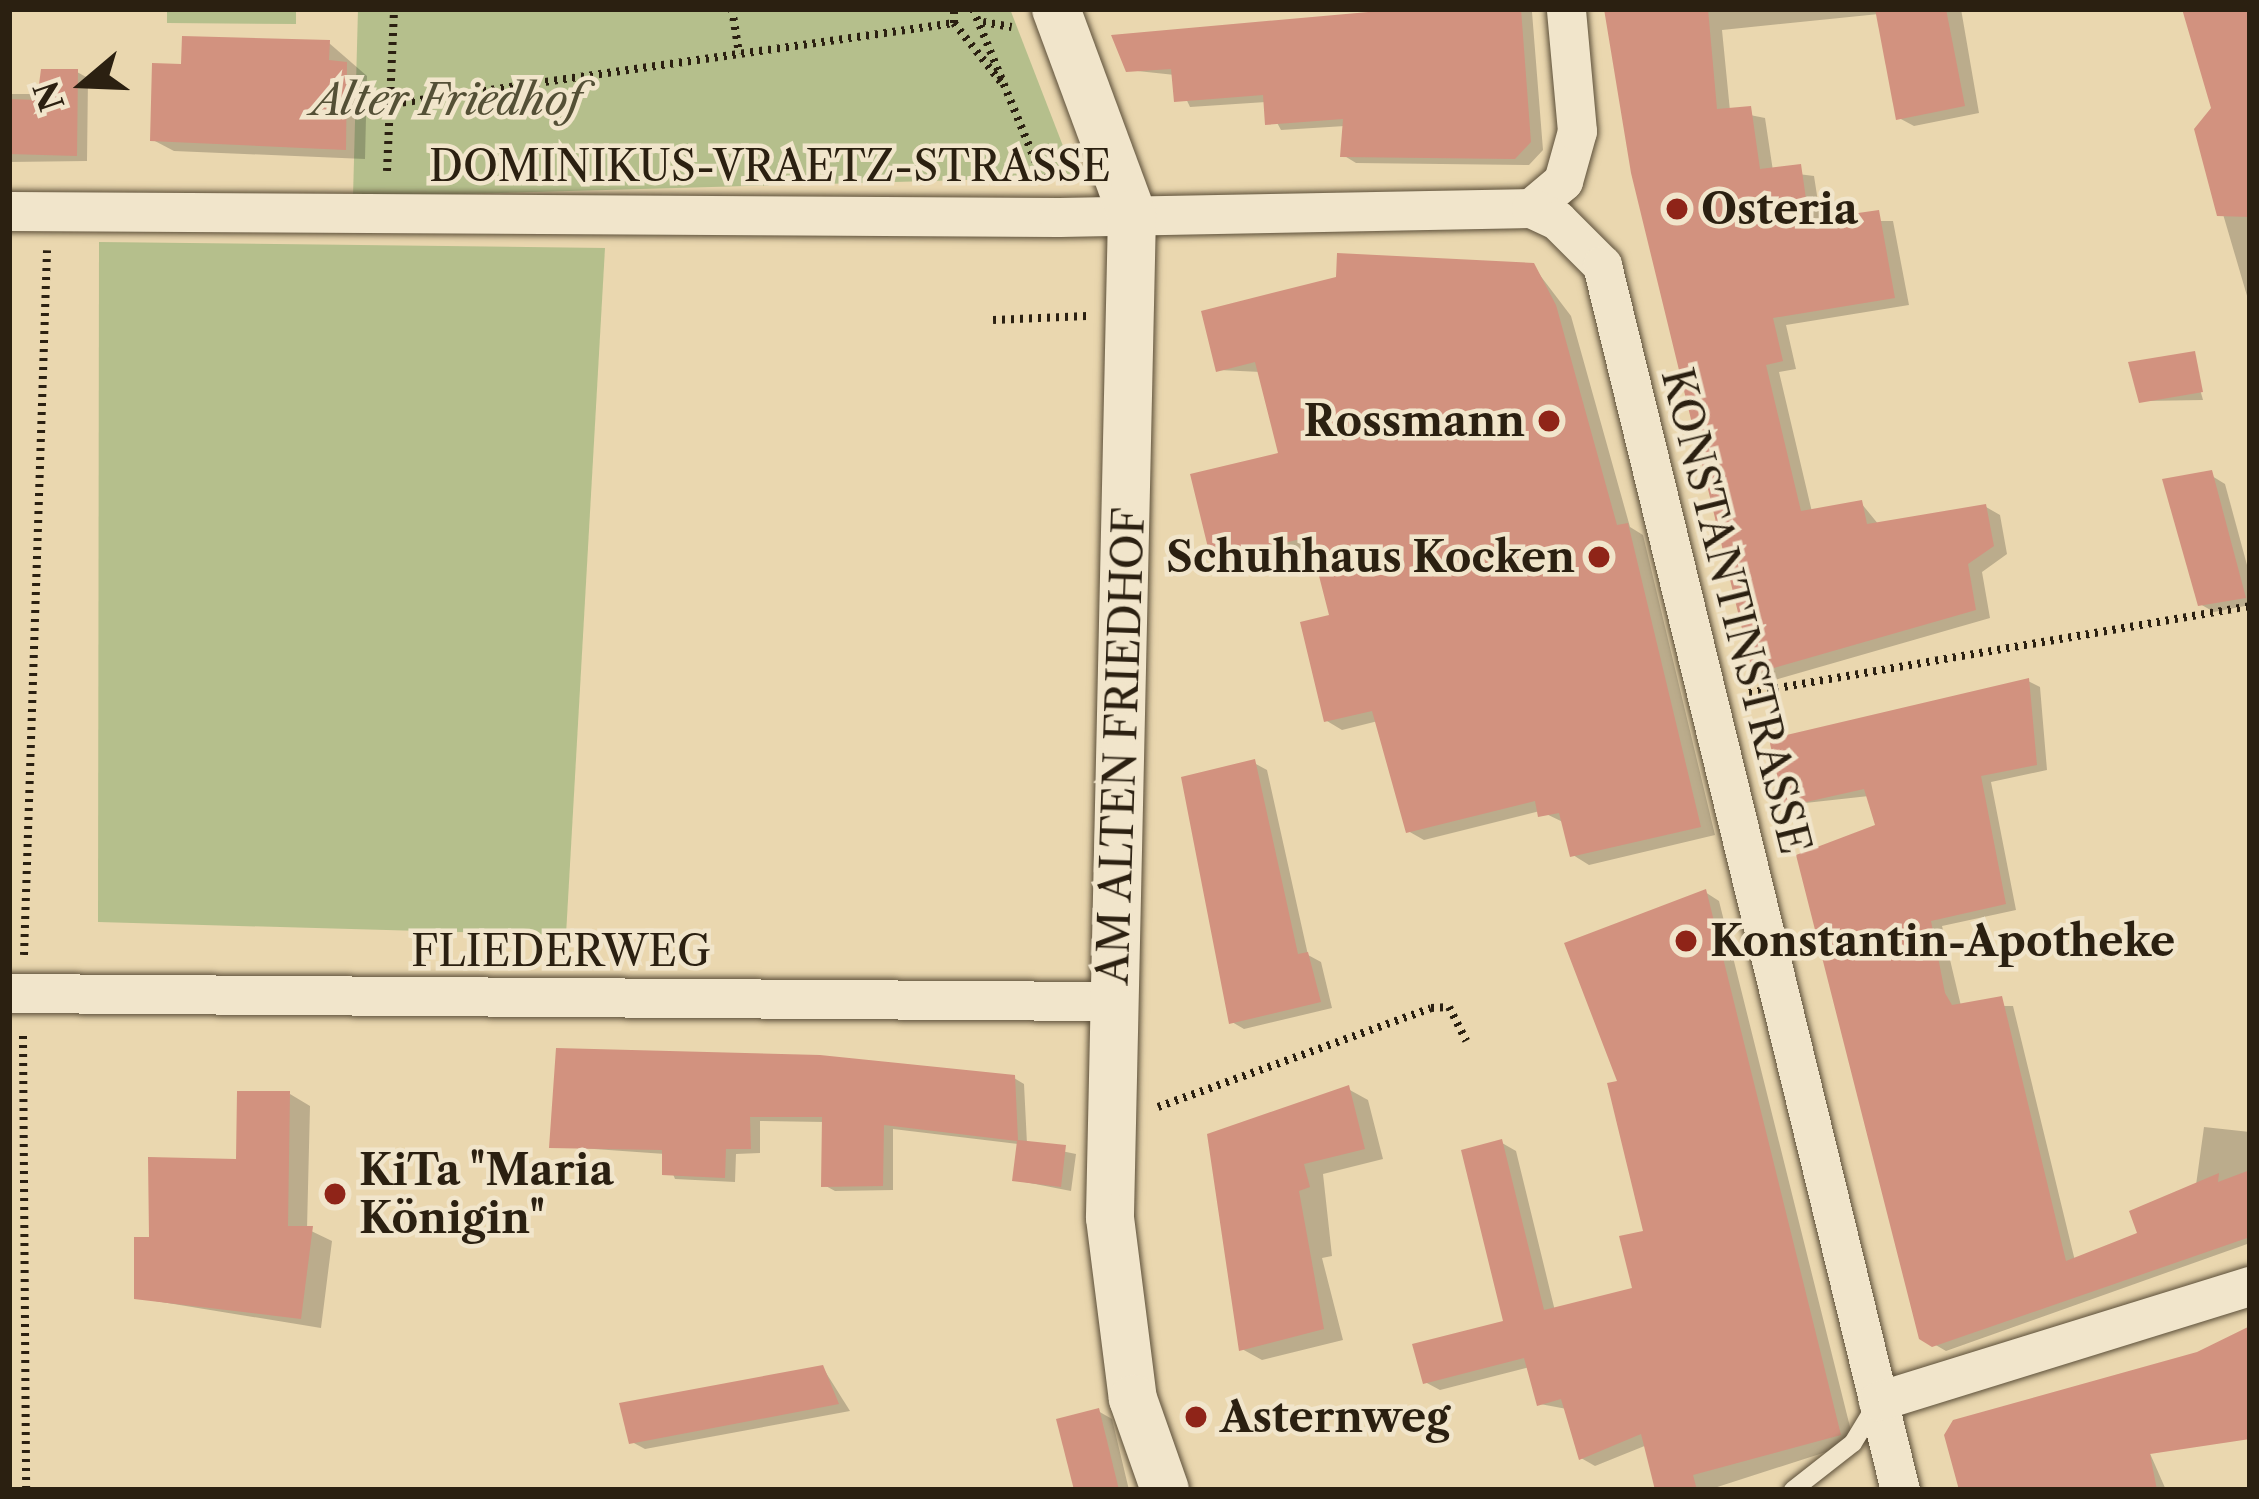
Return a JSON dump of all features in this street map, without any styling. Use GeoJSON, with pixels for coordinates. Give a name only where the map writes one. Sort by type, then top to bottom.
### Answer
{"type":"FeatureCollection","features":[{"type":"Feature","properties":{"kind":"street","name":"AM ALTEN FRIEDHOF"},"geometry":{"type":"LineString","coordinates":[[1055,9],[1132,214],[1111,1124],[1120,1323],[1165,1490]]}},
{"type":"Feature","properties":{"kind":"street"},"geometry":{"type":"LineString","coordinates":[[1531,208],[1563,181],[1577,131],[1566,9]]}},
{"type":"Feature","properties":{"kind":"street","name":"DOMINIKUS-VRAETZ-STRASSE"},"geometry":{"type":"LineString","coordinates":[[28,212],[1059,218],[1531,208]]}},
{"type":"Feature","properties":{"kind":"street","name":"KONSTANTINSTRASSE"},"geometry":{"type":"LineString","coordinates":[[1531,208],[1602,265],[1900,1490]]}},
{"type":"Feature","properties":{"kind":"street","name":"FLIEDERWEG"},"geometry":{"type":"LineString","coordinates":[[16,995],[1113,1001]]}},
{"type":"Feature","properties":{"kind":"street"},"geometry":{"type":"LineString","coordinates":[[1878,1401],[2250,1286]]}},
{"type":"Feature","properties":{"kind":"lane"},"geometry":{"type":"LineString","coordinates":[[1793,1490],[1852,1443],[1878,1401]]}},
{"type":"Feature","properties":{"kind":"path"},"geometry":{"type":"LineString","coordinates":[[388,214],[385,104],[394,9]]}},
{"type":"Feature","properties":{"kind":"path"},"geometry":{"type":"LineString","coordinates":[[732,9],[739,53]]}},
{"type":"Feature","properties":{"kind":"path"},"geometry":{"type":"LineString","coordinates":[[954,9],[954,23],[1005,88]]}},
{"type":"Feature","properties":{"kind":"path"},"geometry":{"type":"LineString","coordinates":[[973,9],[1059,218]]}},
{"type":"Feature","properties":{"kind":"path"},"geometry":{"type":"LineString","coordinates":[[385,104],[954,23]]}},
{"type":"Feature","properties":{"kind":"path"},"geometry":{"type":"LineString","coordinates":[[26,1490],[16,995],[28,212]]}},
{"type":"Feature","properties":{"kind":"path"},"geometry":{"type":"LineString","coordinates":[[993,320],[1133,313]]}},
{"type":"Feature","properties":{"kind":"path"},"geometry":{"type":"LineString","coordinates":[[1710,700],[2250,606]]}},
{"type":"Feature","properties":{"kind":"path"},"geometry":{"type":"LineString","coordinates":[[1111,1124],[1431,1008],[1449,1007],[1466,1041]]}},
{"type":"Feature","properties":{"kind":"green space"},"geometry":{"type":"Polygon","coordinates":[[[167,9],[296,9],[296,24],[167,23],[167,9]]]}},
{"type":"Feature","properties":{"kind":"green space","name":"Alter Friedhof"},"geometry":{"type":"Polygon","coordinates":[[[358,9],[1010,9],[1075,177],[353,197],[358,9]]]}},
{"type":"Feature","properties":{"kind":"green space"},"geometry":{"type":"Polygon","coordinates":[[[99,242],[605,248],[566,935],[98,922],[99,242]]]}},
{"type":"Feature","properties":{"kind":"building"},"geometry":{"type":"Polygon","coordinates":[[[1402,9],[1521,9],[1531,142],[1515,159],[1340,157],[1343,119],[1265,125],[1263,95],[1174,102],[1171,69],[1126,72],[1111,35],[1402,9]]]}},
{"type":"Feature","properties":{"kind":"building"},"geometry":{"type":"Polygon","coordinates":[[[1604,9],[1708,9],[1717,109],[1751,106],[1760,169],[1801,164],[1809,220],[1879,210],[1895,298],[1773,318],[1783,361],[1766,365],[1801,511],[1862,500],[1867,524],[1986,504],[1994,546],[1968,564],[1976,610],[1753,674],[1631,173],[1604,9]]]}},
{"type":"Feature","properties":{"kind":"building"},"geometry":{"type":"Polygon","coordinates":[[[1875,9],[1946,9],[1965,106],[1896,120],[1875,9]]]}},
{"type":"Feature","properties":{"kind":"building"},"geometry":{"type":"Polygon","coordinates":[[[2182,9],[2250,9],[2250,217],[2217,216],[2194,129],[2211,108],[2182,9]]]}},
{"type":"Feature","properties":{"kind":"building"},"geometry":{"type":"Polygon","coordinates":[[[182,36],[330,40],[329,60],[347,62],[346,150],[150,141],[152,63],[181,64],[182,36]]]}},
{"type":"Feature","properties":{"kind":"building"},"geometry":{"type":"Polygon","coordinates":[[[41,69],[78,69],[77,156],[9,154],[9,99],[37,100],[41,69]]]}},
{"type":"Feature","properties":{"kind":"building"},"geometry":{"type":"Polygon","coordinates":[[[1337,253],[1534,263],[1556,305],[1617,525],[1628,523],[1701,827],[1570,857],[1559,813],[1538,817],[1535,801],[1406,833],[1372,711],[1324,722],[1300,622],[1329,615],[1309,537],[1211,560],[1190,474],[1278,453],[1255,362],[1216,372],[1201,311],[1336,277],[1337,253]]]}},
{"type":"Feature","properties":{"kind":"building"},"geometry":{"type":"Polygon","coordinates":[[[2195,351],[2203,392],[2139,403],[2128,362],[2195,351]]]}},
{"type":"Feature","properties":{"kind":"building"},"geometry":{"type":"Polygon","coordinates":[[[2212,470],[2246,598],[2198,606],[2162,479],[2212,470]]]}},
{"type":"Feature","properties":{"kind":"building"},"geometry":{"type":"Polygon","coordinates":[[[2029,678],[2037,765],[1981,776],[2006,904],[1931,921],[1945,993],[1952,1005],[2002,996],[2066,1261],[2137,1233],[2129,1211],[2219,1173],[2218,1182],[2250,1170],[2250,1237],[1932,1347],[1919,1339],[1796,855],[1875,825],[1864,789],[1784,807],[1769,739],[2029,678]]]}},
{"type":"Feature","properties":{"kind":"building"},"geometry":{"type":"Polygon","coordinates":[[[1255,759],[1298,954],[1308,952],[1321,1002],[1229,1024],[1181,777],[1255,759]]]}},
{"type":"Feature","properties":{"kind":"building"},"geometry":{"type":"Polygon","coordinates":[[[1706,889],[1841,1435],[1693,1475],[1697,1490],[1655,1490],[1641,1434],[1579,1460],[1561,1399],[1537,1406],[1524,1358],[1423,1384],[1412,1344],[1503,1321],[1461,1150],[1502,1139],[1544,1310],[1632,1288],[1619,1236],[1643,1231],[1607,1083],[1617,1081],[1564,943],[1706,889]]]}},
{"type":"Feature","properties":{"kind":"building"},"geometry":{"type":"Polygon","coordinates":[[[556,1048],[820,1055],[1015,1075],[1018,1140],[1066,1145],[1061,1187],[1012,1181],[1017,1141],[884,1125],[883,1186],[821,1187],[822,1117],[750,1117],[751,1149],[726,1149],[725,1178],[662,1175],[662,1150],[549,1148],[556,1048]]]}},
{"type":"Feature","properties":{"kind":"building"},"geometry":{"type":"Polygon","coordinates":[[[1349,1085],[1365,1149],[1304,1164],[1310,1187],[1299,1191],[1324,1329],[1239,1351],[1207,1134],[1349,1085]]]}},
{"type":"Feature","properties":{"kind":"building"},"geometry":{"type":"Polygon","coordinates":[[[237,1091],[290,1091],[288,1226],[313,1226],[301,1319],[134,1299],[134,1237],[149,1237],[148,1157],[236,1159],[237,1091]]]}},
{"type":"Feature","properties":{"kind":"building"},"geometry":{"type":"Polygon","coordinates":[[[2250,1326],[2250,1439],[2150,1454],[2157,1490],[1959,1490],[1944,1435],[1953,1420],[2197,1352],[2250,1326]]]}},
{"type":"Feature","properties":{"kind":"building"},"geometry":{"type":"Polygon","coordinates":[[[823,1365],[839,1404],[629,1444],[619,1403],[823,1365]]]}},
{"type":"Feature","properties":{"kind":"building"},"geometry":{"type":"Polygon","coordinates":[[[1099,1408],[1119,1490],[1074,1490],[1056,1419],[1099,1408]]]}},
{"type":"Feature","properties":{"kind":"place","name":"Osteria"},"geometry":{"type":"Point","coordinates":[1677,209]}},
{"type":"Feature","properties":{"kind":"place","name":"Rossmann"},"geometry":{"type":"Point","coordinates":[1549,421]}},
{"type":"Feature","properties":{"kind":"place","name":"Schuhhaus Kocken"},"geometry":{"type":"Point","coordinates":[1599,557]}},
{"type":"Feature","properties":{"kind":"place","name":"Konstantin-Apotheke"},"geometry":{"type":"Point","coordinates":[1686,941]}},
{"type":"Feature","properties":{"kind":"place","name":"KiTa \"Maria Königin\""},"geometry":{"type":"Point","coordinates":[335,1194]}},
{"type":"Feature","properties":{"kind":"place","name":"Asternweg"},"geometry":{"type":"Point","coordinates":[1196,1417]}}]}
